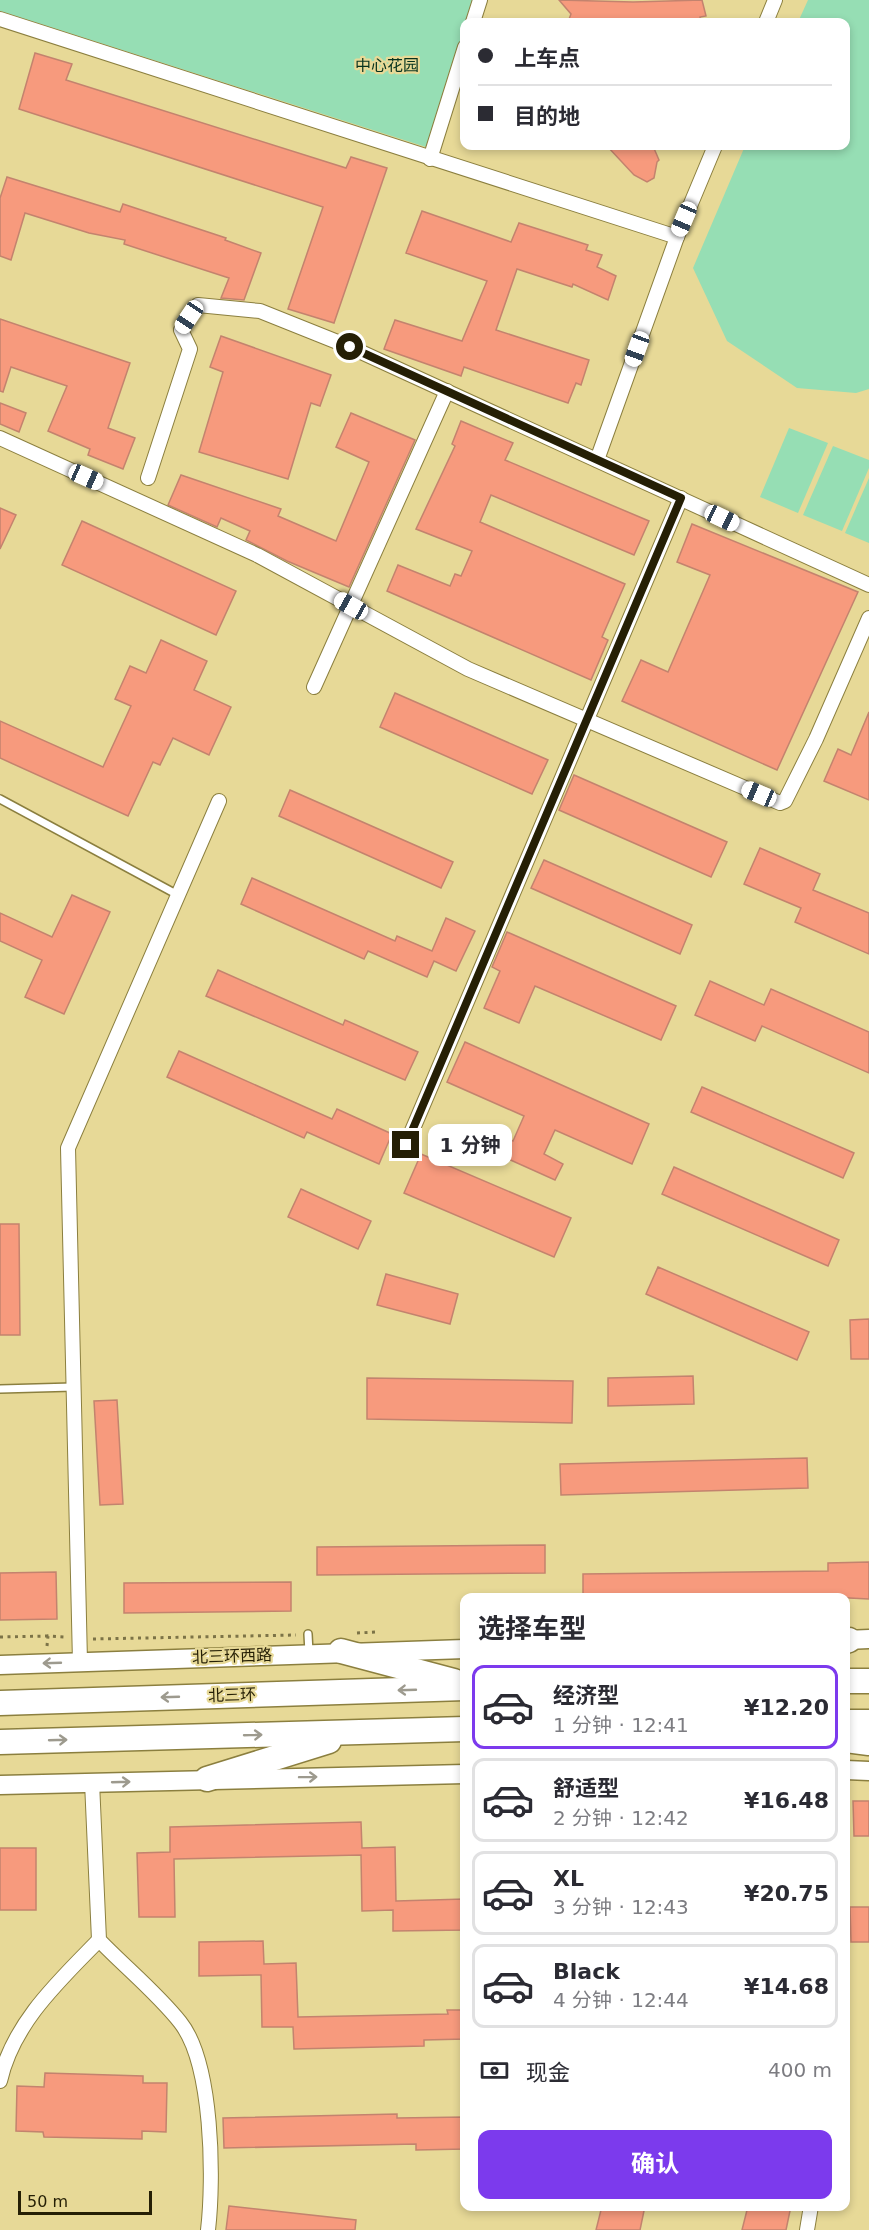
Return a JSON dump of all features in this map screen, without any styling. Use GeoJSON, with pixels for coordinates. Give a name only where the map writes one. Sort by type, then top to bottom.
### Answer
{"type":"FeatureCollection","features":[{"type":"Feature","properties":{"kind":"highway"},"geometry":{"type":"LineString","coordinates":[[347,1642],[460,1684]]}},
{"type":"Feature","properties":{"kind":"highway"},"geometry":{"type":"LineString","coordinates":[[850,1681],[869,1681]]}},
{"type":"Feature","properties":{"kind":"highway","name":"北三环"},"geometry":{"type":"LineString","coordinates":[[0,1703],[460,1686]]}},
{"type":"Feature","properties":{"kind":"highway"},"geometry":{"type":"LineString","coordinates":[[850,1722],[869,1722]]}},
{"type":"Feature","properties":{"kind":"highway"},"geometry":{"type":"LineString","coordinates":[[0,1742],[460,1729]]}},
{"type":"Feature","properties":{"kind":"highway"},"geometry":{"type":"LineString","coordinates":[[207,1779],[357,1732]]}},
{"type":"Feature","properties":{"kind":"highway"},"geometry":{"type":"LineString","coordinates":[[850,1741],[869,1743]]}},
{"type":"Feature","properties":{"kind":"street"},"geometry":{"type":"LineString","coordinates":[[474,18],[480,0]]}},
{"type":"Feature","properties":{"kind":"street"},"geometry":{"type":"LineString","coordinates":[[768,18],[775,0]]}},
{"type":"Feature","properties":{"kind":"street"},"geometry":{"type":"LineString","coordinates":[[0,19],[677,237]]}},
{"type":"Feature","properties":{"kind":"street"},"geometry":{"type":"LineString","coordinates":[[430,159],[460,63]]}},
{"type":"Feature","properties":{"kind":"street"},"geometry":{"type":"LineString","coordinates":[[597,460],[677,237],[713,150]]}},
{"type":"Feature","properties":{"kind":"street"},"geometry":{"type":"LineString","coordinates":[[148,478],[190,349],[181,330],[198,304],[260,311],[350,347],[869,585]]}},
{"type":"Feature","properties":{"kind":"street"},"geometry":{"type":"LineString","coordinates":[[314,687],[447,391]]}},
{"type":"Feature","properties":{"kind":"street"},"geometry":{"type":"LineString","coordinates":[[0,438],[257,555],[468,669],[780,803],[785,801],[816,739],[869,618]]}},
{"type":"Feature","properties":{"kind":"street"},"geometry":{"type":"LineString","coordinates":[[406,1145],[681,498]]}},
{"type":"Feature","properties":{"kind":"street"},"geometry":{"type":"LineString","coordinates":[[80,1662],[68,1148],[219,801]]}},
{"type":"Feature","properties":{"kind":"street","name":"北三环西路"},"geometry":{"type":"LineString","coordinates":[[0,1665],[309,1653],[347,1642],[460,1648]]}},
{"type":"Feature","properties":{"kind":"street"},"geometry":{"type":"LineString","coordinates":[[850,1770],[869,1770]]}},
{"type":"Feature","properties":{"kind":"street"},"geometry":{"type":"LineString","coordinates":[[0,1785],[460,1774]]}},
{"type":"Feature","properties":{"kind":"street"},"geometry":{"type":"LineString","coordinates":[[92,1782],[99,1940],[182,2024],[200,2065],[208,2118],[211,2207],[208,2230]]}},
{"type":"Feature","properties":{"kind":"street"},"geometry":{"type":"LineString","coordinates":[[0,2081],[4,2063],[40,2000],[99,1940]]}},
{"type":"Feature","properties":{"kind":"street"},"geometry":{"type":"LineString","coordinates":[[807,2230],[810,2211]]}},
{"type":"Feature","properties":{"kind":"lane"},"geometry":{"type":"LineString","coordinates":[[0,799],[178,895]]}},
{"type":"Feature","properties":{"kind":"lane"},"geometry":{"type":"LineString","coordinates":[[0,1389],[73,1387]]}},
{"type":"Feature","properties":{"kind":"lane"},"geometry":{"type":"LineString","coordinates":[[308,1634],[309,1653]]}},
{"type":"Feature","properties":{"kind":"path"},"geometry":{"type":"LineString","coordinates":[[347,1642],[386,1632]]}},
{"type":"Feature","properties":{"kind":"path"},"geometry":{"type":"LineString","coordinates":[[0,1637],[48,1636],[112,1641],[308,1634]]}},
{"type":"Feature","properties":{"kind":"path"},"geometry":{"type":"LineString","coordinates":[[36,1647],[48,1646],[48,1636]]}},
{"type":"Feature","properties":{"kind":"green space","name":"中心花园"},"geometry":{"type":"Polygon","coordinates":[[[0,0],[477,0],[471,18],[460,18],[460,52],[429,148],[0,11],[0,0]]]}},
{"type":"Feature","properties":{"kind":"green space"},"geometry":{"type":"Polygon","coordinates":[[[808,0],[869,0],[869,389],[856,393],[797,388],[727,341],[693,268],[743,150],[850,150],[850,18],[800,18],[808,0]]]}},
{"type":"Feature","properties":{"kind":"green space"},"geometry":{"type":"Polygon","coordinates":[[[789,428],[828,443],[798,513],[760,497],[789,428]]]}},
{"type":"Feature","properties":{"kind":"green space"},"geometry":{"type":"Polygon","coordinates":[[[833,446],[869,460],[869,468],[842,531],[803,515],[833,446]]]}},
{"type":"Feature","properties":{"kind":"green space"},"geometry":{"type":"Polygon","coordinates":[[[869,478],[869,543],[845,533],[869,478]]]}},
{"type":"Feature","properties":{"kind":"building"},"geometry":{"type":"Polygon","coordinates":[[[559,0],[633,2],[702,0],[706,16],[700,18],[570,18],[571,14],[559,0]]]}},
{"type":"Feature","properties":{"kind":"building"},"geometry":{"type":"Polygon","coordinates":[[[35,53],[72,64],[66,80],[346,168],[351,157],[387,168],[334,323],[288,309],[323,207],[19,109],[35,53]]]}},
{"type":"Feature","properties":{"kind":"building"},"geometry":{"type":"Polygon","coordinates":[[[611,150],[655,150],[659,160],[654,178],[647,182],[634,175],[611,150]]]}},
{"type":"Feature","properties":{"kind":"building"},"geometry":{"type":"Polygon","coordinates":[[[7,177],[120,212],[123,204],[226,238],[225,240],[261,253],[244,300],[221,298],[229,278],[124,244],[125,240],[89,233],[25,213],[11,260],[0,256],[0,198],[7,177]]]}},
{"type":"Feature","properties":{"kind":"building"},"geometry":{"type":"Polygon","coordinates":[[[422,211],[511,242],[519,223],[588,245],[586,250],[602,255],[597,267],[616,276],[608,300],[573,284],[572,287],[517,269],[496,330],[589,360],[581,385],[576,383],[568,403],[464,367],[461,376],[384,349],[395,320],[462,341],[487,281],[406,253],[422,211]]]}},
{"type":"Feature","properties":{"kind":"building"},"geometry":{"type":"Polygon","coordinates":[[[0,319],[130,363],[108,428],[135,438],[123,469],[88,455],[90,449],[48,431],[67,386],[11,367],[3,392],[0,391],[0,319]]]}},
{"type":"Feature","properties":{"kind":"building"},"geometry":{"type":"Polygon","coordinates":[[[221,336],[331,375],[320,406],[311,403],[288,479],[199,452],[223,372],[210,367],[221,336]]]}},
{"type":"Feature","properties":{"kind":"building"},"geometry":{"type":"Polygon","coordinates":[[[0,403],[26,413],[19,432],[0,424],[0,403]]]}},
{"type":"Feature","properties":{"kind":"building"},"geometry":{"type":"Polygon","coordinates":[[[351,413],[415,440],[349,587],[287,561],[246,540],[250,531],[221,518],[217,527],[168,505],[181,475],[281,509],[278,516],[336,541],[369,462],[336,447],[351,413]]]}},
{"type":"Feature","properties":{"kind":"building"},"geometry":{"type":"Polygon","coordinates":[[[461,421],[513,443],[505,460],[649,521],[634,555],[491,495],[480,522],[625,584],[602,637],[608,640],[591,680],[387,591],[398,565],[450,586],[455,574],[461,576],[472,551],[416,529],[455,446],[452,444],[461,421]]]}},
{"type":"Feature","properties":{"kind":"building"},"geometry":{"type":"Polygon","coordinates":[[[0,508],[16,515],[0,549],[0,508]]]}},
{"type":"Feature","properties":{"kind":"building"},"geometry":{"type":"Polygon","coordinates":[[[82,521],[236,591],[216,635],[62,565],[82,521]]]}},
{"type":"Feature","properties":{"kind":"building"},"geometry":{"type":"Polygon","coordinates":[[[692,524],[858,592],[777,770],[622,701],[641,660],[668,672],[710,575],[677,562],[692,524]]]}},
{"type":"Feature","properties":{"kind":"building"},"geometry":{"type":"Polygon","coordinates":[[[161,640],[207,661],[194,690],[231,707],[209,755],[173,738],[160,765],[153,762],[128,816],[0,758],[0,721],[103,767],[131,706],[115,699],[130,666],[146,673],[161,640]]]}},
{"type":"Feature","properties":{"kind":"building"},"geometry":{"type":"Polygon","coordinates":[[[395,693],[548,760],[532,794],[380,727],[395,693]]]}},
{"type":"Feature","properties":{"kind":"building"},"geometry":{"type":"Polygon","coordinates":[[[869,712],[869,800],[824,781],[838,749],[851,755],[869,712]]]}},
{"type":"Feature","properties":{"kind":"building"},"geometry":{"type":"Polygon","coordinates":[[[574,775],[727,842],[711,877],[559,810],[574,775]]]}},
{"type":"Feature","properties":{"kind":"building"},"geometry":{"type":"Polygon","coordinates":[[[290,790],[453,862],[441,888],[279,816],[290,790]]]}},
{"type":"Feature","properties":{"kind":"building"},"geometry":{"type":"Polygon","coordinates":[[[760,848],[820,874],[813,890],[869,913],[869,954],[795,922],[801,908],[744,884],[760,848]]]}},
{"type":"Feature","properties":{"kind":"building"},"geometry":{"type":"Polygon","coordinates":[[[544,860],[692,925],[680,954],[531,888],[544,860]]]}},
{"type":"Feature","properties":{"kind":"building"},"geometry":{"type":"Polygon","coordinates":[[[252,878],[395,941],[397,936],[432,951],[446,918],[475,931],[456,971],[434,961],[427,977],[368,951],[364,959],[241,904],[252,878]]]}},
{"type":"Feature","properties":{"kind":"building"},"geometry":{"type":"Polygon","coordinates":[[[72,895],[110,912],[64,1014],[25,997],[42,960],[0,941],[0,913],[52,937],[72,895]]]}},
{"type":"Feature","properties":{"kind":"building"},"geometry":{"type":"Polygon","coordinates":[[[507,932],[676,1006],[661,1040],[535,986],[519,1023],[484,1008],[500,971],[492,967],[507,932]]]}},
{"type":"Feature","properties":{"kind":"building"},"geometry":{"type":"Polygon","coordinates":[[[218,970],[343,1025],[345,1020],[418,1052],[405,1080],[206,996],[218,970]]]}},
{"type":"Feature","properties":{"kind":"building"},"geometry":{"type":"Polygon","coordinates":[[[710,981],[764,1005],[771,989],[869,1032],[869,1073],[762,1026],[755,1041],[695,1015],[710,981]]]}},
{"type":"Feature","properties":{"kind":"building"},"geometry":{"type":"Polygon","coordinates":[[[465,1042],[649,1124],[632,1164],[555,1130],[544,1154],[563,1164],[555,1180],[486,1149],[494,1132],[513,1141],[524,1116],[447,1082],[465,1042]]]}},
{"type":"Feature","properties":{"kind":"building"},"geometry":{"type":"Polygon","coordinates":[[[179,1051],[332,1119],[337,1109],[392,1134],[379,1164],[307,1132],[304,1138],[167,1077],[179,1051]]]}},
{"type":"Feature","properties":{"kind":"building"},"geometry":{"type":"Polygon","coordinates":[[[702,1087],[854,1153],[843,1178],[691,1112],[702,1087]]]}},
{"type":"Feature","properties":{"kind":"building"},"geometry":{"type":"Polygon","coordinates":[[[421,1154],[571,1218],[554,1257],[404,1193],[421,1154]]]}},
{"type":"Feature","properties":{"kind":"building"},"geometry":{"type":"Polygon","coordinates":[[[674,1167],[839,1240],[828,1266],[662,1194],[674,1167]]]}},
{"type":"Feature","properties":{"kind":"building"},"geometry":{"type":"Polygon","coordinates":[[[301,1189],[371,1221],[358,1249],[288,1217],[301,1189]]]}},
{"type":"Feature","properties":{"kind":"building"},"geometry":{"type":"Polygon","coordinates":[[[0,1224],[19,1224],[20,1335],[0,1335],[0,1224]]]}},
{"type":"Feature","properties":{"kind":"building"},"geometry":{"type":"Polygon","coordinates":[[[658,1267],[809,1332],[797,1360],[646,1294],[658,1267]]]}},
{"type":"Feature","properties":{"kind":"building"},"geometry":{"type":"Polygon","coordinates":[[[386,1274],[458,1294],[450,1324],[377,1305],[386,1274]]]}},
{"type":"Feature","properties":{"kind":"building"},"geometry":{"type":"Polygon","coordinates":[[[869,1319],[869,1359],[851,1359],[850,1320],[869,1319]]]}},
{"type":"Feature","properties":{"kind":"building"},"geometry":{"type":"Polygon","coordinates":[[[693,1376],[694,1404],[608,1406],[608,1378],[693,1376]]]}},
{"type":"Feature","properties":{"kind":"building"},"geometry":{"type":"Polygon","coordinates":[[[367,1378],[573,1381],[572,1423],[367,1419],[367,1378]]]}},
{"type":"Feature","properties":{"kind":"building"},"geometry":{"type":"Polygon","coordinates":[[[117,1400],[123,1504],[100,1505],[94,1401],[117,1400]]]}},
{"type":"Feature","properties":{"kind":"building"},"geometry":{"type":"Polygon","coordinates":[[[807,1458],[808,1488],[561,1495],[560,1464],[807,1458]]]}},
{"type":"Feature","properties":{"kind":"building"},"geometry":{"type":"Polygon","coordinates":[[[545,1545],[545,1573],[317,1575],[317,1547],[545,1545]]]}},
{"type":"Feature","properties":{"kind":"building"},"geometry":{"type":"Polygon","coordinates":[[[869,1562],[869,1599],[850,1598],[850,1593],[583,1593],[583,1574],[828,1571],[828,1563],[869,1562]]]}},
{"type":"Feature","properties":{"kind":"building"},"geometry":{"type":"Polygon","coordinates":[[[56,1572],[57,1619],[0,1620],[0,1573],[56,1572]]]}},
{"type":"Feature","properties":{"kind":"building"},"geometry":{"type":"Polygon","coordinates":[[[291,1582],[291,1611],[124,1613],[124,1583],[291,1582]]]}},
{"type":"Feature","properties":{"kind":"building"},"geometry":{"type":"Polygon","coordinates":[[[853,1801],[869,1801],[869,1836],[854,1836],[853,1801]]]}},
{"type":"Feature","properties":{"kind":"building"},"geometry":{"type":"Polygon","coordinates":[[[361,1822],[362,1848],[395,1847],[396,1901],[460,1899],[460,1930],[393,1931],[393,1910],[362,1911],[361,1855],[174,1859],[175,1917],[139,1917],[137,1853],[170,1852],[170,1827],[361,1822]]]}},
{"type":"Feature","properties":{"kind":"building"},"geometry":{"type":"Polygon","coordinates":[[[0,1848],[36,1848],[36,1910],[0,1910],[0,1848]]]}},
{"type":"Feature","properties":{"kind":"building"},"geometry":{"type":"Polygon","coordinates":[[[850,1907],[869,1907],[869,1942],[851,1942],[850,1907]]]}},
{"type":"Feature","properties":{"kind":"building"},"geometry":{"type":"Polygon","coordinates":[[[263,1941],[264,1964],[296,1963],[298,2017],[448,2014],[447,2010],[460,2010],[460,2039],[424,2040],[424,2046],[294,2049],[293,2027],[262,2027],[261,1975],[199,1976],[199,1942],[263,1941]]]}},
{"type":"Feature","properties":{"kind":"building"},"geometry":{"type":"Polygon","coordinates":[[[45,2073],[143,2076],[143,2083],[167,2083],[166,2132],[142,2131],[142,2139],[44,2137],[43,2132],[16,2131],[17,2086],[44,2087],[45,2073]]]}},
{"type":"Feature","properties":{"kind":"building"},"geometry":{"type":"Polygon","coordinates":[[[397,2114],[397,2118],[460,2117],[460,2149],[416,2150],[416,2144],[224,2148],[223,2118],[397,2114]]]}},
{"type":"Feature","properties":{"kind":"building"},"geometry":{"type":"Polygon","coordinates":[[[229,2206],[356,2220],[355,2230],[226,2230],[229,2206]]]}},
{"type":"Feature","properties":{"kind":"building"},"geometry":{"type":"Polygon","coordinates":[[[601,2211],[644,2211],[640,2230],[596,2230],[601,2211]]]}},
{"type":"Feature","properties":{"kind":"building"},"geometry":{"type":"Polygon","coordinates":[[[747,2211],[790,2211],[786,2230],[742,2230],[747,2211]]]}},
{"type":"Feature","properties":{"kind":"route"},"geometry":{"type":"LineString","coordinates":[[350,347],[681,498],[406,1145]]}}]}
